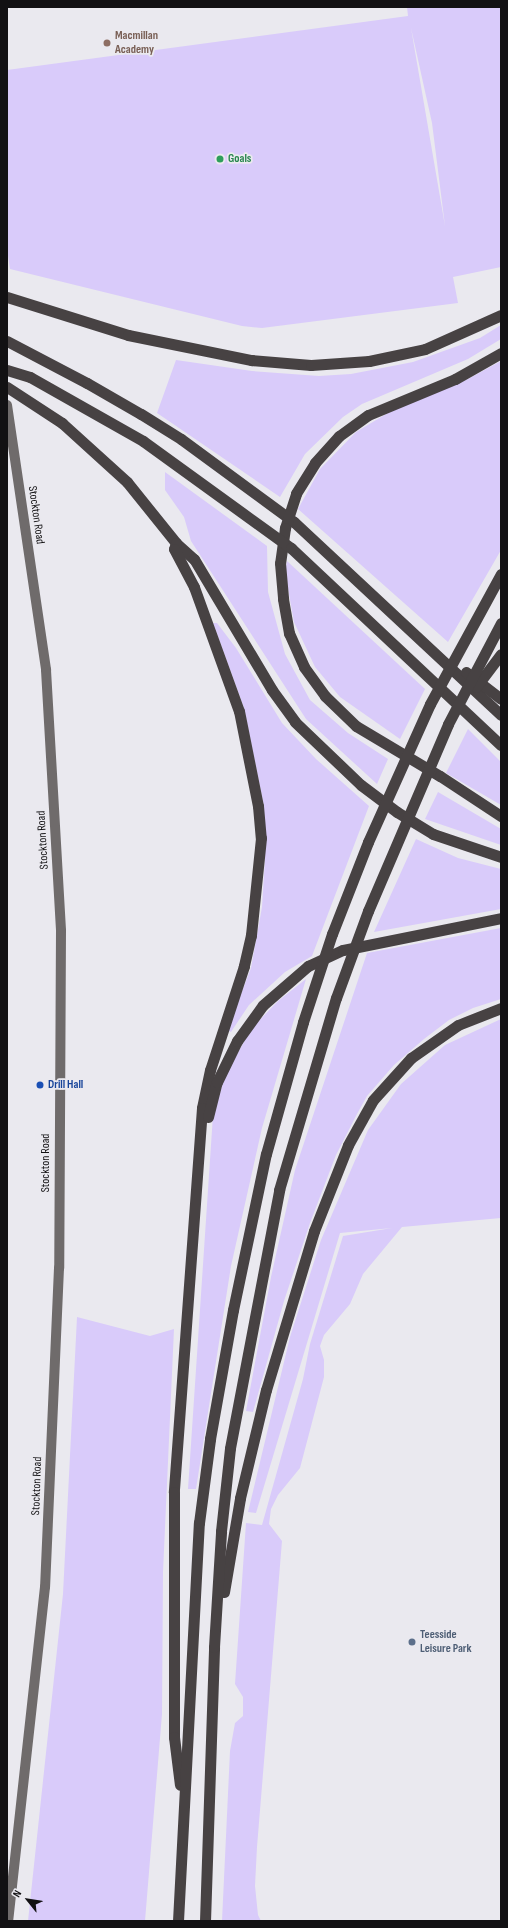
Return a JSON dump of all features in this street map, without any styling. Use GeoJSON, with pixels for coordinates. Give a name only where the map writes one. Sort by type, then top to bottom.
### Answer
{"type":"FeatureCollection","features":[{"type":"Feature","properties":{"kind":"highway"},"geometry":{"type":"LineString","coordinates":[[7,297],[135,336],[251,360],[311,365],[369,362],[424,349],[501,315]]}},
{"type":"Feature","properties":{"kind":"highway"},"geometry":{"type":"LineString","coordinates":[[7,341],[87,383],[181,439],[294,522],[501,715]]}},
{"type":"Feature","properties":{"kind":"highway"},"geometry":{"type":"LineString","coordinates":[[501,353],[454,379],[368,415],[339,436],[314,463],[296,494],[285,528],[280,563],[283,599],[289,633],[304,667],[325,696],[356,726],[440,776],[501,816]]}},
{"type":"Feature","properties":{"kind":"highway"},"geometry":{"type":"LineString","coordinates":[[7,370],[30,377],[143,441],[291,548],[501,745]]}},
{"type":"Feature","properties":{"kind":"highway"},"geometry":{"type":"LineString","coordinates":[[7,387],[62,423],[127,482],[176,543],[194,560],[272,690],[295,722],[361,784],[397,812],[433,834],[501,857]]}},
{"type":"Feature","properties":{"kind":"highway"},"geometry":{"type":"LineString","coordinates":[[176,543],[174,549],[194,587],[239,710],[258,806],[261,838],[250,935],[244,966],[206,1085],[202,1108],[174,1492],[174,1737],[184,1814]]}},
{"type":"Feature","properties":{"kind":"highway"},"geometry":{"type":"LineString","coordinates":[[178,1921],[199,1523],[210,1439],[234,1302],[279,1100],[332,934],[372,835],[430,704],[501,574]]}},
{"type":"Feature","properties":{"kind":"highway"},"geometry":{"type":"LineString","coordinates":[[205,1921],[214,1647],[221,1531],[230,1448],[279,1190],[334,1006],[360,933],[448,724],[501,623]]}},
{"type":"Feature","properties":{"kind":"highway"},"geometry":{"type":"LineString","coordinates":[[407,626],[501,699]]}},
{"type":"Feature","properties":{"kind":"highway"},"geometry":{"type":"LineString","coordinates":[[448,724],[501,654]]}},
{"type":"Feature","properties":{"kind":"highway"},"geometry":{"type":"LineString","coordinates":[[198,1175],[211,1103],[217,1082],[237,1041],[263,1005],[292,978],[325,956],[361,945],[501,918]]}},
{"type":"Feature","properties":{"kind":"highway"},"geometry":{"type":"LineString","coordinates":[[214,1647],[240,1498],[266,1390],[310,1244],[348,1145],[373,1100],[411,1058],[458,1025],[501,1008]]}},
{"type":"Feature","properties":{"kind":"main road","name":"Stockton Road"},"geometry":{"type":"LineString","coordinates":[[7,405],[46,670],[61,931],[59,1268],[45,1587],[8,1921]]}},
{"type":"Feature","properties":{"kind":"shaded area","name":"Goals"},"geometry":{"type":"Polygon","coordinates":[[[407,7],[501,7],[501,267],[453,277],[458,303],[262,328],[242,326],[10,269],[7,249],[7,70],[408,16],[407,7]],[[411,28],[445,226],[432,123],[411,28]]]}},
{"type":"Feature","properties":{"kind":"shaded area"},"geometry":{"type":"Polygon","coordinates":[[[501,325],[501,339],[468,359],[362,404],[343,417],[305,454],[280,497],[157,413],[176,360],[252,371],[319,376],[351,374],[413,362],[480,338],[501,325]]]}},
{"type":"Feature","properties":{"kind":"shaded area"},"geometry":{"type":"Polygon","coordinates":[[[501,361],[501,550],[448,642],[298,509],[320,469],[356,432],[393,410],[468,379],[501,361]]]}},
{"type":"Feature","properties":{"kind":"shaded area"},"geometry":{"type":"Polygon","coordinates":[[[165,472],[267,546],[268,592],[285,654],[310,700],[348,733],[388,759],[377,784],[306,719],[191,541],[184,517],[165,490],[165,472]]]}},
{"type":"Feature","properties":{"kind":"shaded area"},"geometry":{"type":"Polygon","coordinates":[[[287,561],[425,689],[400,739],[340,697],[315,667],[294,622],[285,572],[287,561]]]}},
{"type":"Feature","properties":{"kind":"shaded area"},"geometry":{"type":"Polygon","coordinates":[[[213,623],[217,623],[236,648],[282,723],[316,759],[369,806],[312,956],[285,972],[249,1005],[231,1032],[227,1030],[251,968],[262,907],[265,859],[264,806],[244,708],[213,623]]]}},
{"type":"Feature","properties":{"kind":"shaded area"},"geometry":{"type":"Polygon","coordinates":[[[468,729],[501,762],[501,805],[446,773],[468,729]]]}},
{"type":"Feature","properties":{"kind":"shaded area"},"geometry":{"type":"Polygon","coordinates":[[[438,792],[501,829],[501,845],[425,819],[438,792]]]}},
{"type":"Feature","properties":{"kind":"shaded area"},"geometry":{"type":"Polygon","coordinates":[[[416,839],[458,858],[501,869],[501,909],[374,932],[416,839]]]}},
{"type":"Feature","properties":{"kind":"shaded area"},"geometry":{"type":"Polygon","coordinates":[[[501,928],[501,999],[473,1008],[449,1020],[424,1039],[394,1065],[367,1096],[357,1114],[336,1155],[310,1223],[284,1301],[253,1412],[246,1411],[271,1277],[295,1170],[367,953],[501,928]]]}},
{"type":"Feature","properties":{"kind":"shaded area"},"geometry":{"type":"Polygon","coordinates":[[[306,979],[262,1128],[231,1266],[196,1489],[188,1489],[213,1115],[226,1073],[252,1028],[278,1001],[306,979]]]}},
{"type":"Feature","properties":{"kind":"shaded area"},"geometry":{"type":"Polygon","coordinates":[[[501,1019],[501,1218],[402,1227],[363,1274],[350,1304],[324,1335],[320,1346],[324,1360],[324,1377],[300,1468],[278,1495],[271,1509],[269,1524],[282,1541],[257,1847],[255,1886],[258,1915],[261,1921],[222,1921],[230,1751],[235,1723],[243,1716],[243,1697],[235,1684],[246,1523],[262,1525],[303,1379],[310,1344],[343,1236],[392,1228],[340,1233],[256,1513],[248,1512],[290,1337],[321,1240],[368,1130],[401,1084],[445,1045],[501,1019]]]}},
{"type":"Feature","properties":{"kind":"shaded area"},"geometry":{"type":"Polygon","coordinates":[[[77,1317],[150,1336],[174,1329],[163,1572],[162,1714],[145,1921],[28,1921],[63,1594],[77,1317]]]}},
{"type":"Feature","properties":{"kind":"place","name":"Macmillan Academy"},"geometry":{"type":"Point","coordinates":[107,43]}},
{"type":"Feature","properties":{"kind":"place","name":"Goals"},"geometry":{"type":"Point","coordinates":[220,159]}},
{"type":"Feature","properties":{"kind":"place","name":"Drill Hall"},"geometry":{"type":"Point","coordinates":[40,1085]}},
{"type":"Feature","properties":{"kind":"place","name":"Teesside Leisure Park"},"geometry":{"type":"Point","coordinates":[412,1642]}}]}
